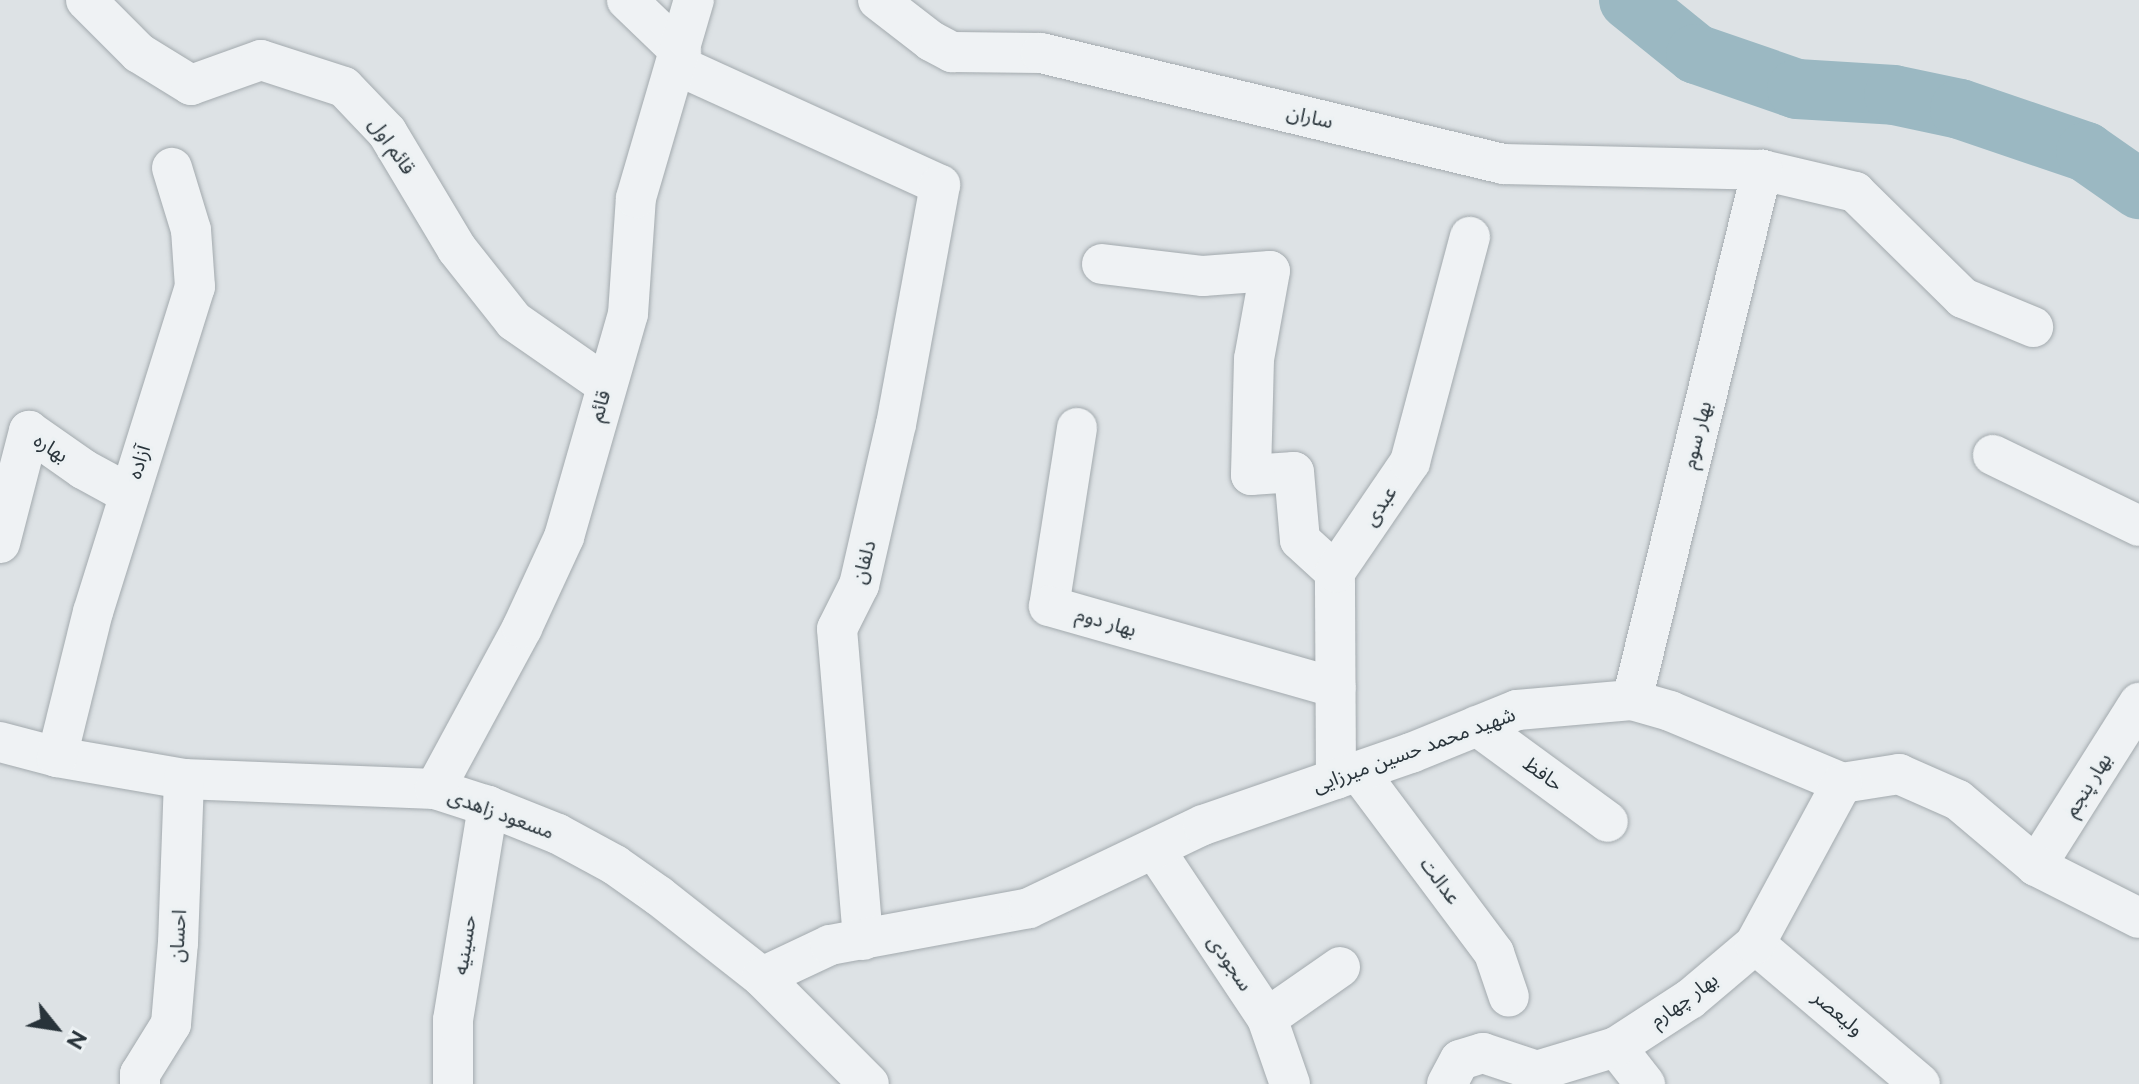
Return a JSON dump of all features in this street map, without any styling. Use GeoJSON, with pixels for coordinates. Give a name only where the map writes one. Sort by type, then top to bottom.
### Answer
{"type":"FeatureCollection","features":[{"type":"Feature","properties":{"kind":"street","name":"قائم اول"},"geometry":{"type":"LineString","coordinates":[[86,0],[139,53],[191,85],[261,60],[344,87],[387,132],[457,249],[514,321],[606,385]]}},
{"type":"Feature","properties":{"kind":"street"},"geometry":{"type":"LineString","coordinates":[[627,0],[679,58]]}},
{"type":"Feature","properties":{"kind":"street","name":"قائم"},"geometry":{"type":"LineString","coordinates":[[435,789],[522,628],[564,537],[628,314],[636,198],[694,0]]}},
{"type":"Feature","properties":{"kind":"street","name":"ساران"},"geometry":{"type":"LineString","coordinates":[[878,0],[931,41],[952,52],[1041,53],[1503,164],[1762,170],[1855,192],[1963,298],[2033,327]]}},
{"type":"Feature","properties":{"kind":"street","name":"دلفان"},"geometry":{"type":"LineString","coordinates":[[679,58],[940,185],[896,424],[859,585],[837,629],[863,940]]}},
{"type":"Feature","properties":{"kind":"street","name":"آزاده"},"geometry":{"type":"LineString","coordinates":[[57,757],[93,612],[195,287],[191,230],[172,168]]}},
{"type":"Feature","properties":{"kind":"street","name":"بهار سوم"},"geometry":{"type":"LineString","coordinates":[[1632,700],[1762,170]]}},
{"type":"Feature","properties":{"kind":"street","name":"عبدی"},"geometry":{"type":"LineString","coordinates":[[1335,572],[1410,462],[1470,237]]}},
{"type":"Feature","properties":{"kind":"street"},"geometry":{"type":"LineString","coordinates":[[1102,264],[1203,276],[1270,271],[1254,359],[1251,475],[1294,472],[1300,540],[1335,572],[1336,688],[1347,775]]}},
{"type":"Feature","properties":{"kind":"street","name":"بهار دوم"},"geometry":{"type":"LineString","coordinates":[[1077,428],[1049,606],[1336,688]]}},
{"type":"Feature","properties":{"kind":"street","name":"بهاره"},"geometry":{"type":"LineString","coordinates":[[0,543],[29,431],[83,469],[129,494]]}},
{"type":"Feature","properties":{"kind":"street"},"geometry":{"type":"LineString","coordinates":[[1993,455],[2139,526]]}},
{"type":"Feature","properties":{"kind":"street","name":"شهید محمد حسین میرزایی"},"geometry":{"type":"LineString","coordinates":[[762,977],[830,945],[1029,908],[1203,825],[1347,775],[1517,710],[1632,700],[1670,711],[1842,783]]}},
{"type":"Feature","properties":{"kind":"street","name":"بهار پنجم"},"geometry":{"type":"LineString","coordinates":[[2036,866],[2139,703]]}},
{"type":"Feature","properties":{"kind":"street","name":"حافظ"},"geometry":{"type":"LineString","coordinates":[[1477,726],[1608,822]]}},
{"type":"Feature","properties":{"kind":"street","name":"مسعود زاهدی"},"geometry":{"type":"LineString","coordinates":[[0,742],[57,757],[184,779],[435,789],[488,806],[558,834],[615,865],[762,977],[869,1084]]}},
{"type":"Feature","properties":{"kind":"street"},"geometry":{"type":"LineString","coordinates":[[1842,783],[1899,774],[1958,800],[2036,866],[2139,918]]}},
{"type":"Feature","properties":{"kind":"street","name":"عدالت"},"geometry":{"type":"LineString","coordinates":[[1347,775],[1494,953],[1509,997]]}},
{"type":"Feature","properties":{"kind":"street","name":"احسان"},"geometry":{"type":"LineString","coordinates":[[140,1084],[140,1074],[171,1024],[178,943],[184,779]]}},
{"type":"Feature","properties":{"kind":"street","name":"بهار چهارم"},"geometry":{"type":"LineString","coordinates":[[1447,1084],[1460,1060],[1483,1053],[1537,1071],[1616,1047],[1690,999],[1755,944],[1842,783]]}},
{"type":"Feature","properties":{"kind":"street","name":"حسینیه"},"geometry":{"type":"LineString","coordinates":[[453,1084],[453,1020],[488,806]]}},
{"type":"Feature","properties":{"kind":"street","name":"سجودی"},"geometry":{"type":"LineString","coordinates":[[1155,850],[1267,1018],[1290,1084]]}},
{"type":"Feature","properties":{"kind":"street","name":"ولیعصر"},"geometry":{"type":"LineString","coordinates":[[1755,944],[1920,1084]]}},
{"type":"Feature","properties":{"kind":"street"},"geometry":{"type":"LineString","coordinates":[[1267,1018],[1340,967]]}},
{"type":"Feature","properties":{"kind":"street"},"geometry":{"type":"LineString","coordinates":[[1616,1047],[1645,1084]]}},
{"type":"Feature","properties":{"kind":"waterway"},"geometry":{"type":"LineString","coordinates":[[1629,0],[1696,54],[1797,89],[1894,95],[1960,109],[2086,152],[2139,189]]}}]}
